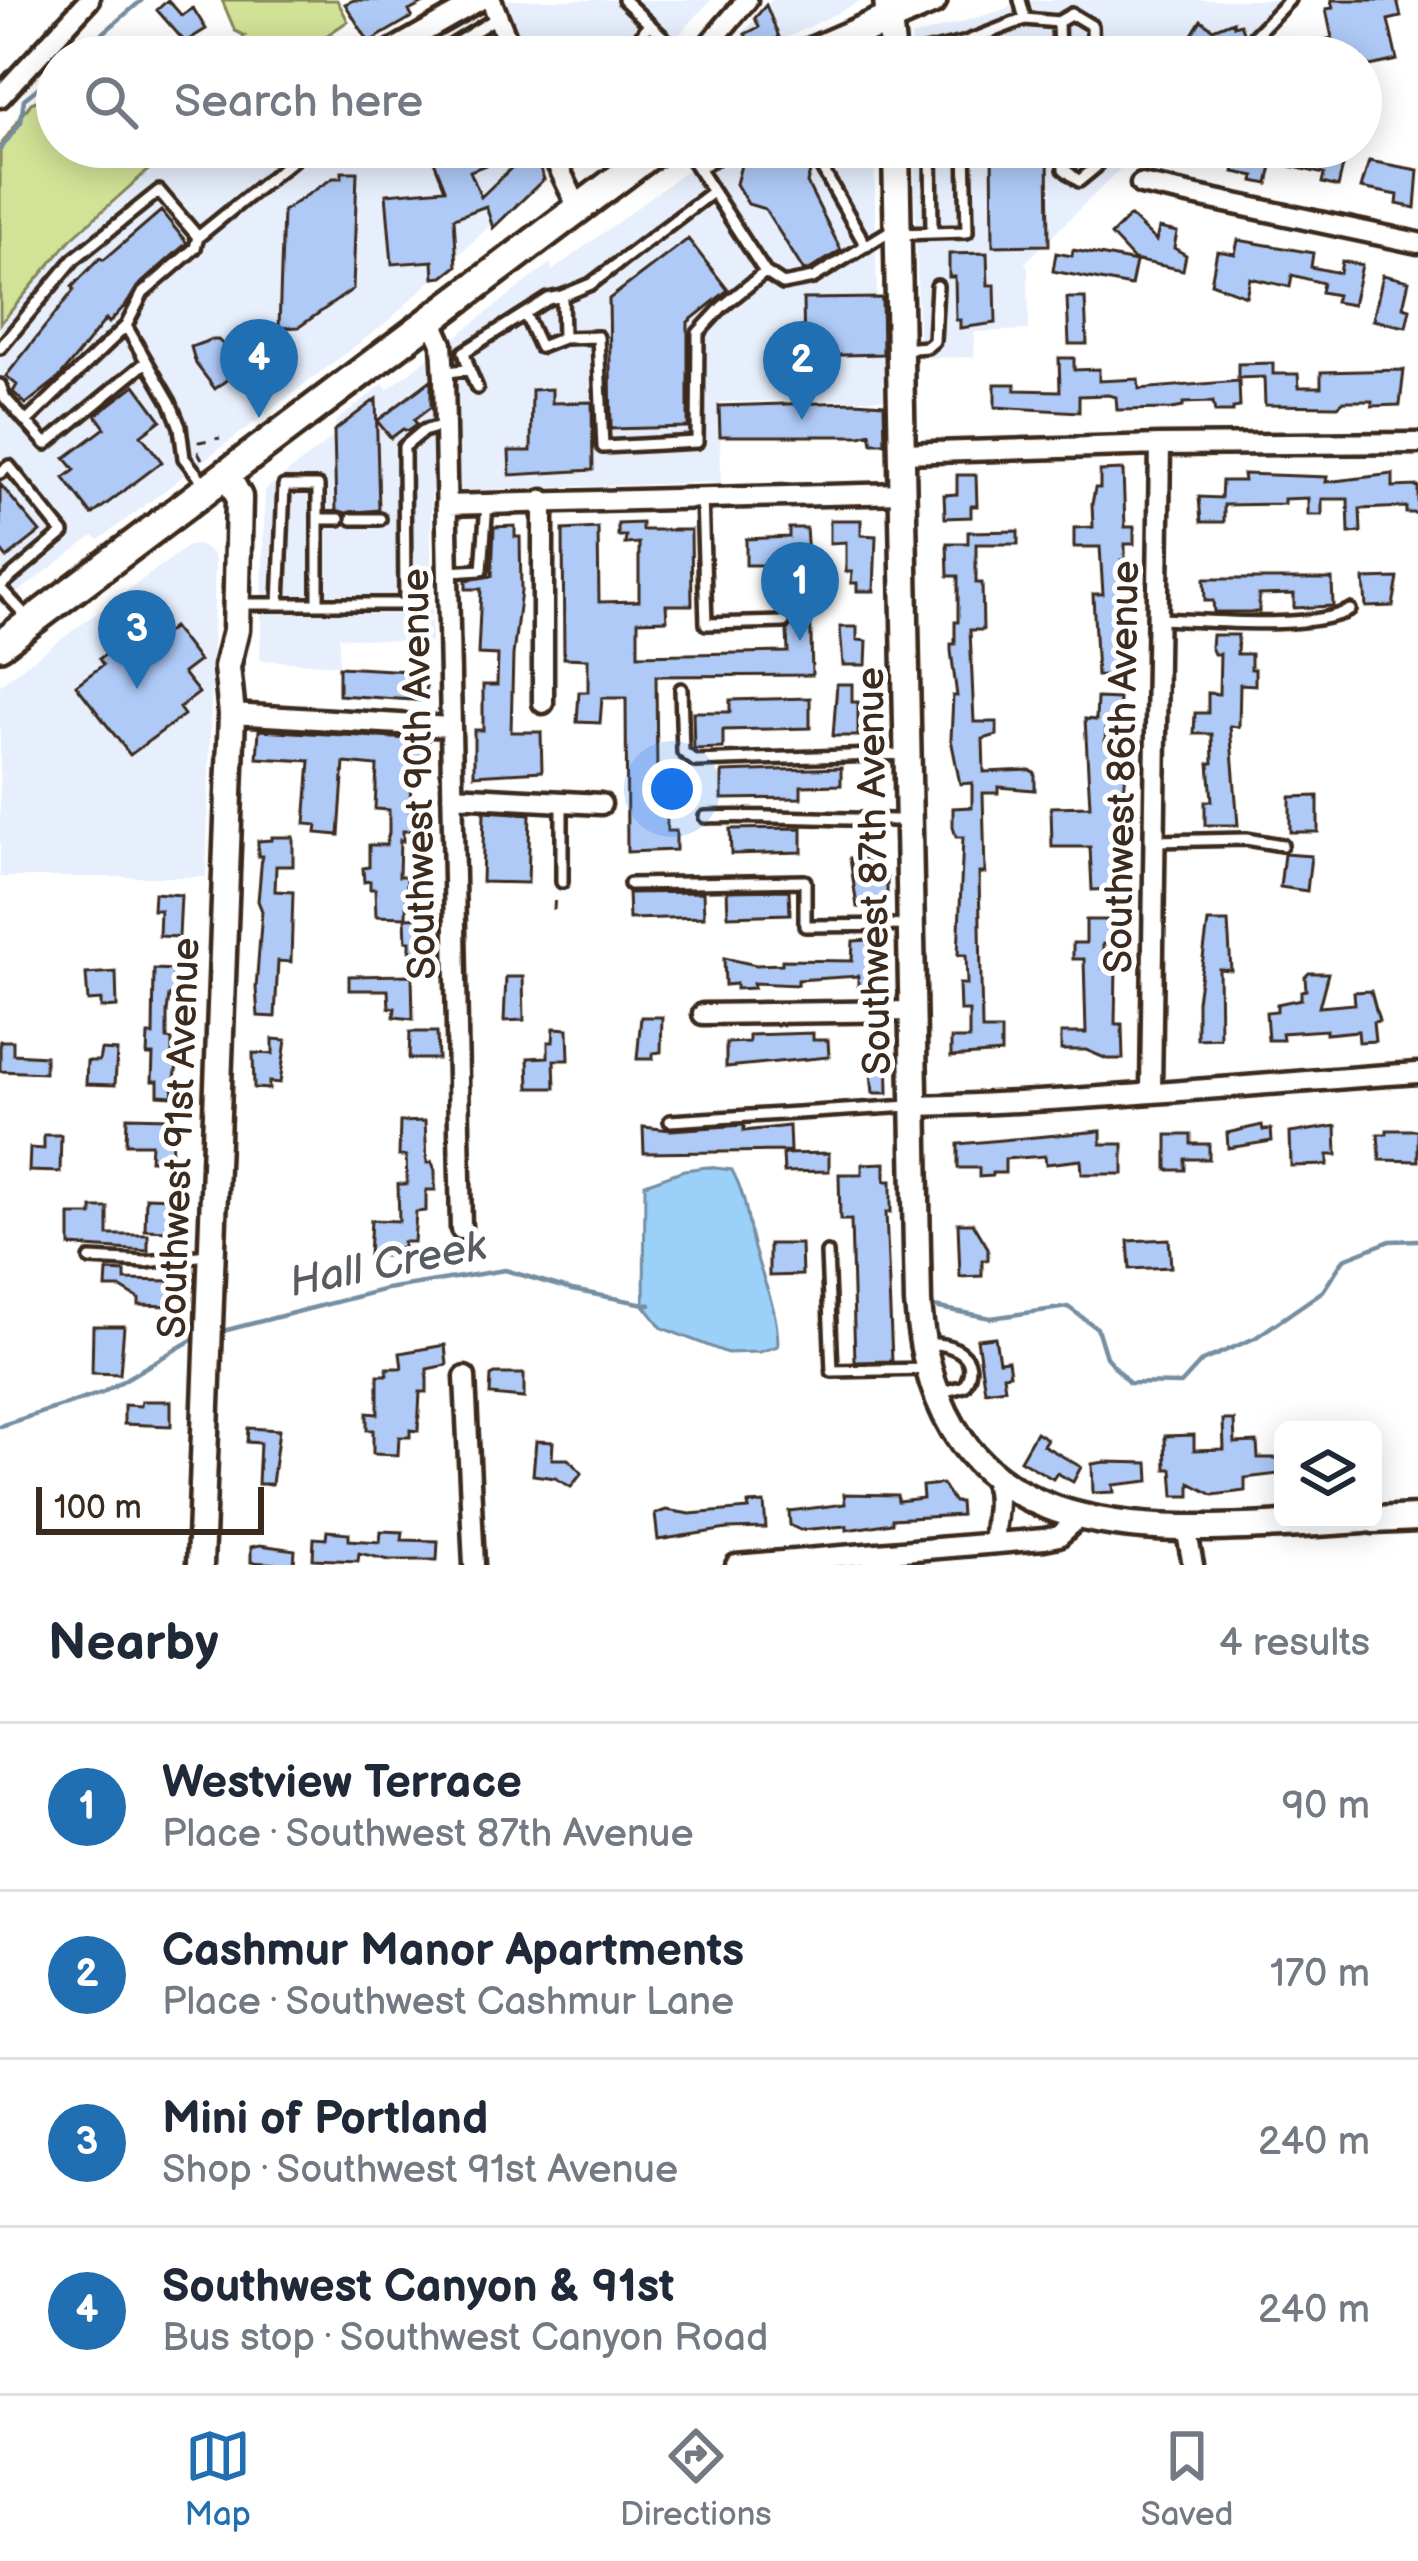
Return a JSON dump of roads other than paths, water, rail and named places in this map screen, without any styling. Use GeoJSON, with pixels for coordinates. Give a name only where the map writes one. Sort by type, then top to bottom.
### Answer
{"type":"FeatureCollection","features":[{"type":"Feature","properties":{"kind":"main road"},"geometry":{"type":"LineString","coordinates":[[838,36],[888,8],[932,0]]}},
{"type":"Feature","properties":{"kind":"main road"},"geometry":{"type":"LineString","coordinates":[[0,645],[212,474],[431,319],[632,168]]}},
{"type":"Feature","properties":{"kind":"street"},"geometry":{"type":"LineString","coordinates":[[56,36],[89,0]]}},
{"type":"Feature","properties":{"kind":"street"},"geometry":{"type":"LineString","coordinates":[[416,36],[479,0]]}},
{"type":"Feature","properties":{"kind":"street"},"geometry":{"type":"LineString","coordinates":[[716,36],[747,0]]}},
{"type":"Feature","properties":{"kind":"street"},"geometry":{"type":"LineString","coordinates":[[0,97],[36,58]]}},
{"type":"Feature","properties":{"kind":"street"},"geometry":{"type":"LineString","coordinates":[[559,168],[578,208]]}},
{"type":"Feature","properties":{"kind":"street","name":"Southwest 87th Avenue"},"geometry":{"type":"LineString","coordinates":[[897,168],[915,1106],[924,1356],[934,1394],[961,1447],[994,1482],[1028,1505],[1073,1523],[1119,1529],[1274,1524]]}},
{"type":"Feature","properties":{"kind":"street"},"geometry":{"type":"LineString","coordinates":[[1141,184],[1418,242]]}},
{"type":"Feature","properties":{"kind":"street","name":"Southwest 90th Avenue"},"geometry":{"type":"LineString","coordinates":[[431,319],[442,344],[445,424],[461,1229]]}},
{"type":"Feature","properties":{"kind":"street"},"geometry":{"type":"LineString","coordinates":[[902,453],[1418,443]]}},
{"type":"Feature","properties":{"kind":"street","name":"Southwest 86th Avenue"},"geometry":{"type":"LineString","coordinates":[[1151,1091],[1160,445]]}},
{"type":"Feature","properties":{"kind":"street","name":"Southwest 91st Avenue"},"geometry":{"type":"LineString","coordinates":[[200,1565],[232,714],[227,667],[235,642],[239,496],[212,474]]}},
{"type":"Feature","properties":{"kind":"street"},"geometry":{"type":"LineString","coordinates":[[446,505],[903,493]]}},
{"type":"Feature","properties":{"kind":"street"},"geometry":{"type":"LineString","coordinates":[[543,500],[543,703]]}},
{"type":"Feature","properties":{"kind":"street"},"geometry":{"type":"LineString","coordinates":[[232,714],[450,727]]}},
{"type":"Feature","properties":{"kind":"street"},"geometry":{"type":"LineString","coordinates":[[452,796],[601,804]]}},
{"type":"Feature","properties":{"kind":"street"},"geometry":{"type":"LineString","coordinates":[[703,1014],[914,1011]]}},
{"type":"Feature","properties":{"kind":"street"},"geometry":{"type":"LineString","coordinates":[[915,1106],[1046,1103],[1418,1073]]}},
{"type":"Feature","properties":{"kind":"street"},"geometry":{"type":"LineString","coordinates":[[465,1377],[474,1565]]}},
{"type":"Feature","properties":{"kind":"street"},"geometry":{"type":"LineString","coordinates":[[994,1482],[999,1500],[994,1543]]}},
{"type":"Feature","properties":{"kind":"street"},"geometry":{"type":"LineString","coordinates":[[1382,1520],[1418,1518]]}},
{"type":"Feature","properties":{"kind":"street"},"geometry":{"type":"LineString","coordinates":[[736,1565],[1053,1538],[1073,1523]]}},
{"type":"Feature","properties":{"kind":"street"},"geometry":{"type":"LineString","coordinates":[[1186,1528],[1193,1565]]}},
{"type":"Feature","properties":{"kind":"lane"},"geometry":{"type":"LineString","coordinates":[[624,0],[662,36]]}},
{"type":"Feature","properties":{"kind":"lane"},"geometry":{"type":"LineString","coordinates":[[1020,0],[1025,19]]}},
{"type":"Feature","properties":{"kind":"lane"},"geometry":{"type":"LineString","coordinates":[[1254,36],[1289,0]]}},
{"type":"Feature","properties":{"kind":"lane"},"geometry":{"type":"LineString","coordinates":[[460,36],[494,9]]}},
{"type":"Feature","properties":{"kind":"lane"},"geometry":{"type":"LineString","coordinates":[[981,36],[1025,19],[1058,22],[1072,14],[1092,26],[1092,36]]}},
{"type":"Feature","properties":{"kind":"lane"},"geometry":{"type":"LineString","coordinates":[[1058,22],[1058,36]]}},
{"type":"Feature","properties":{"kind":"lane"},"geometry":{"type":"LineString","coordinates":[[641,36],[649,24]]}},
{"type":"Feature","properties":{"kind":"lane"},"geometry":{"type":"LineString","coordinates":[[26,422],[126,326],[143,293],[195,248],[198,237],[283,168]]}},
{"type":"Feature","properties":{"kind":"lane"},"geometry":{"type":"LineString","coordinates":[[822,168],[866,246]]}},
{"type":"Feature","properties":{"kind":"lane"},"geometry":{"type":"LineString","coordinates":[[931,168],[932,232]]}},
{"type":"Feature","properties":{"kind":"lane"},"geometry":{"type":"LineString","coordinates":[[698,169],[765,272],[783,284],[813,278],[898,230],[967,232],[965,168]]}},
{"type":"Feature","properties":{"kind":"lane"},"geometry":{"type":"LineString","coordinates":[[1064,168],[1079,181],[1095,168]]}},
{"type":"Feature","properties":{"kind":"lane"},"geometry":{"type":"LineString","coordinates":[[0,348],[74,259],[159,191],[198,237]]}},
{"type":"Feature","properties":{"kind":"lane"},"geometry":{"type":"LineString","coordinates":[[476,388],[464,352],[548,299],[592,284],[712,192]]}},
{"type":"Feature","properties":{"kind":"lane"},"geometry":{"type":"LineString","coordinates":[[525,314],[540,347],[563,338],[598,337],[603,447],[697,442],[698,333],[765,272]]}},
{"type":"Feature","properties":{"kind":"lane"},"geometry":{"type":"LineString","coordinates":[[901,350],[927,347],[934,341],[937,286]]}},
{"type":"Feature","properties":{"kind":"lane"},"geometry":{"type":"LineString","coordinates":[[562,296],[563,338]]}},
{"type":"Feature","properties":{"kind":"lane"},"geometry":{"type":"LineString","coordinates":[[126,326],[170,402],[180,427],[184,458],[212,474]]}},
{"type":"Feature","properties":{"kind":"lane"},"geometry":{"type":"LineString","coordinates":[[0,385],[2,400],[46,444],[145,363]]}},
{"type":"Feature","properties":{"kind":"lane"},"geometry":{"type":"LineString","coordinates":[[443,373],[470,369]]}},
{"type":"Feature","properties":{"kind":"lane"},"geometry":{"type":"LineString","coordinates":[[237,604],[405,604],[404,447],[423,431],[445,424]]}},
{"type":"Feature","properties":{"kind":"lane"},"geometry":{"type":"LineString","coordinates":[[0,473],[9,466],[63,533],[0,587],[31,622]]}},
{"type":"Feature","properties":{"kind":"lane"},"geometry":{"type":"LineString","coordinates":[[279,604],[284,486],[318,486],[318,603]]}},
{"type":"Feature","properties":{"kind":"lane"},"geometry":{"type":"LineString","coordinates":[[702,497],[706,625],[784,622]]}},
{"type":"Feature","properties":{"kind":"lane"},"geometry":{"type":"LineString","coordinates":[[448,572],[482,570],[487,503]]}},
{"type":"Feature","properties":{"kind":"lane"},"geometry":{"type":"LineString","coordinates":[[318,519],[339,519]]}},
{"type":"Feature","properties":{"kind":"lane"},"geometry":{"type":"LineString","coordinates":[[352,519],[380,519]]}},
{"type":"Feature","properties":{"kind":"lane"},"geometry":{"type":"LineString","coordinates":[[1158,619],[1332,619],[1350,610]]}},
{"type":"Feature","properties":{"kind":"lane"},"geometry":{"type":"LineString","coordinates":[[681,689],[683,752],[695,760],[909,754]]}},
{"type":"Feature","properties":{"kind":"lane"},"geometry":{"type":"LineString","coordinates":[[562,802],[562,882]]}},
{"type":"Feature","properties":{"kind":"lane"},"geometry":{"type":"LineString","coordinates":[[705,817],[910,820]]}},
{"type":"Feature","properties":{"kind":"lane"},"geometry":{"type":"LineString","coordinates":[[1155,841],[1246,839],[1282,844]]}},
{"type":"Feature","properties":{"kind":"lane"},"geometry":{"type":"LineString","coordinates":[[630,884],[805,881],[805,926],[912,925]]}},
{"type":"Feature","properties":{"kind":"lane"},"geometry":{"type":"LineString","coordinates":[[670,1121],[915,1106]]}},
{"type":"Feature","properties":{"kind":"lane"},"geometry":{"type":"LineString","coordinates":[[827,1253],[832,1371],[924,1356],[949,1345],[964,1351],[970,1377],[964,1386],[934,1394]]}},
{"type":"Feature","properties":{"kind":"lane"},"geometry":{"type":"LineString","coordinates":[[90,1259],[146,1262],[212,1255]]}},
{"type":"Feature","properties":{"kind":"water"},"geometry":{"type":"Polygon","coordinates":[[[707,1167],[732,1170],[738,1181],[773,1309],[778,1346],[727,1353],[662,1328],[644,1305],[645,1184],[707,1167]]]}},
{"type":"Feature","properties":{"kind":"waterway"},"geometry":{"type":"LineString","coordinates":[[100,36],[142,0]]}},
{"type":"Feature","properties":{"kind":"waterway"},"geometry":{"type":"LineString","coordinates":[[0,150],[21,122],[24,99],[36,90]]}},
{"type":"Feature","properties":{"kind":"waterway","name":"Hall Creek"},"geometry":{"type":"LineString","coordinates":[[934,1307],[991,1318],[1068,1307],[1097,1328],[1106,1357],[1129,1383],[1181,1384],[1202,1361],[1255,1338],[1323,1291],[1344,1259],[1390,1241],[1418,1240]]}},
{"type":"Feature","properties":{"kind":"waterway","name":"Hall Creek"},"geometry":{"type":"LineString","coordinates":[[223,1331],[386,1289],[505,1270],[572,1290],[650,1305]]}},
{"type":"Feature","properties":{"kind":"waterway","name":"Hall Creek"},"geometry":{"type":"LineString","coordinates":[[0,1426],[102,1393],[195,1338]]}},
{"type":"Feature","properties":{"kind":"place","name":"Southwest Canyon & 91st"},"geometry":{"type":"Point","coordinates":[259,418]}},
{"type":"Feature","properties":{"kind":"place","name":"Cashmur Manor Apartments"},"geometry":{"type":"Point","coordinates":[802,420]}},
{"type":"Feature","properties":{"kind":"place","name":"Westview Terrace"},"geometry":{"type":"Point","coordinates":[800,641]}},
{"type":"Feature","properties":{"kind":"place","name":"Mini of Portland"},"geometry":{"type":"Point","coordinates":[137,689]}}]}
